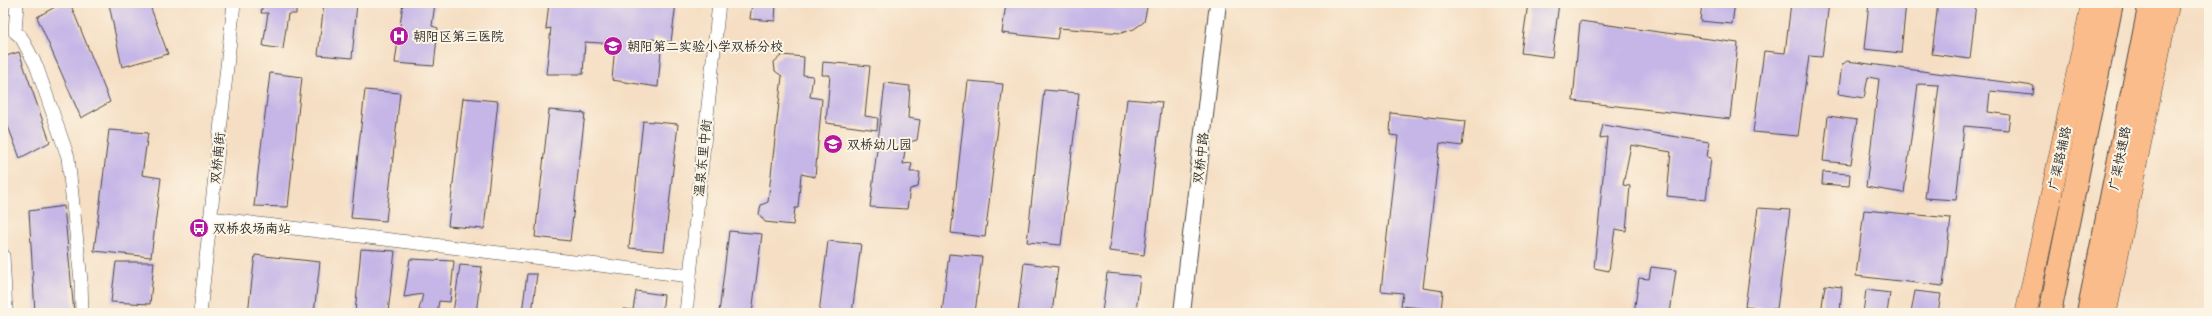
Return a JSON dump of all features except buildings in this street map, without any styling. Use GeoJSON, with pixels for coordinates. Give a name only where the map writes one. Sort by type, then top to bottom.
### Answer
{"type":"FeatureCollection","features":[{"type":"Feature","properties":{"kind":"highway"},"geometry":{"type":"LineString","coordinates":[[2050,313],[2112,3]]}},
{"type":"Feature","properties":{"kind":"highway","name":"广渠快速路"},"geometry":{"type":"LineString","coordinates":[[2088,313],[2150,3]]}},
{"type":"Feature","properties":{"kind":"main road","name":"广渠路辅路"},"geometry":{"type":"LineString","coordinates":[[2026,313],[2092,3]]}},
{"type":"Feature","properties":{"kind":"main road"},"geometry":{"type":"LineString","coordinates":[[2106,313],[2169,3]]}},
{"type":"Feature","properties":{"kind":"street"},"geometry":{"type":"LineString","coordinates":[[18,3],[15,32],[21,37],[36,65],[68,157],[81,281],[82,313]]}},
{"type":"Feature","properties":{"kind":"street","name":"双桥南街"},"geometry":{"type":"LineString","coordinates":[[200,313],[234,3]]}},
{"type":"Feature","properties":{"kind":"street","name":"温泉东里中街"},"geometry":{"type":"LineString","coordinates":[[686,313],[719,3]]}},
{"type":"Feature","properties":{"kind":"street","name":"双桥中路"},"geometry":{"type":"LineString","coordinates":[[1182,313],[1218,3]]}},
{"type":"Feature","properties":{"kind":"street"},"geometry":{"type":"LineString","coordinates":[[210,218],[690,276]]}},
{"type":"Feature","properties":{"kind":"street"},"geometry":{"type":"LineString","coordinates":[[3,255],[6,313]]}},
{"type":"Feature","properties":{"kind":"place","name":"朝阳区第三医院"},"geometry":{"type":"Point","coordinates":[399,36]}},
{"type":"Feature","properties":{"kind":"place","name":"朝阳第二实验小学双桥分校"},"geometry":{"type":"Point","coordinates":[613,46]}},
{"type":"Feature","properties":{"kind":"place","name":"双桥幼儿园"},"geometry":{"type":"Point","coordinates":[833,144]}},
{"type":"Feature","properties":{"kind":"place","name":"双桥农场南站"},"geometry":{"type":"Point","coordinates":[199,228]}}]}
